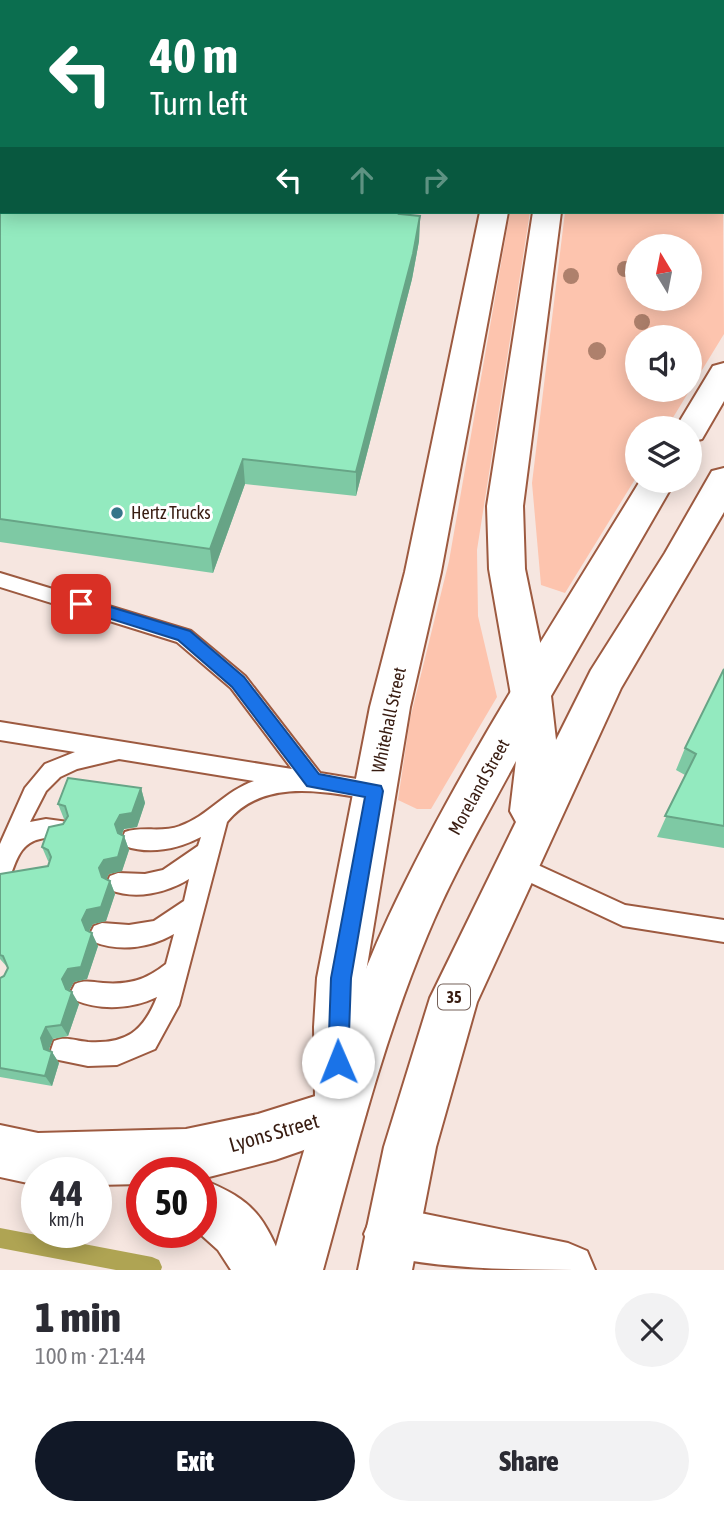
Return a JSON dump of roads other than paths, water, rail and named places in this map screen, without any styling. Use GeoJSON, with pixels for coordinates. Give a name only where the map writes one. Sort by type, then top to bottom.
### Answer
{"type":"FeatureCollection","features":[{"type":"Feature","properties":{"kind":"main road","name":"Whitehall Street"},"geometry":{"type":"LineString","coordinates":[[296,1270],[341,1113],[338,1027],[341,978],[390,707],[425,561],[494,214]]}},
{"type":"Feature","properties":{"kind":"main road","name":"35"},"geometry":{"type":"LineString","coordinates":[[388,1252],[410,1147],[454,998],[518,860],[530,820],[537,756],[531,695],[507,569],[505,506],[547,214]]}},
{"type":"Feature","properties":{"kind":"main road"},"geometry":{"type":"LineString","coordinates":[[698,416],[724,373]]}},
{"type":"Feature","properties":{"kind":"main road"},"geometry":{"type":"LineString","coordinates":[[518,860],[605,681],[678,563],[724,480]]}},
{"type":"Feature","properties":{"kind":"main road","name":"Moreland Street"},"geometry":{"type":"LineString","coordinates":[[341,1113],[404,934],[442,854],[531,695],[651,493]]}},
{"type":"Feature","properties":{"kind":"main road","name":"Lyons Street"},"geometry":{"type":"LineString","coordinates":[[20,1154],[134,1158],[205,1152],[269,1137],[341,1113]]}},
{"type":"Feature","properties":{"kind":"main road"},"geometry":{"type":"LineString","coordinates":[[217,1212],[233,1224],[250,1249],[259,1270]]}},
{"type":"Feature","properties":{"kind":"main road"},"geometry":{"type":"LineString","coordinates":[[388,1252],[568,1270]]}},
{"type":"Feature","properties":{"kind":"lane"},"geometry":{"type":"LineString","coordinates":[[0,580],[184,636],[238,682],[313,781]]}},
{"type":"Feature","properties":{"kind":"lane"},"geometry":{"type":"LineString","coordinates":[[0,731],[375,791]]}},
{"type":"Feature","properties":{"kind":"lane"},"geometry":{"type":"LineString","coordinates":[[3,875],[12,844],[35,789],[46,775],[67,763],[130,751]]}},
{"type":"Feature","properties":{"kind":"lane"},"geometry":{"type":"LineString","coordinates":[[133,839],[153,842],[175,840],[201,828],[228,804],[248,791],[273,785],[313,781]]}},
{"type":"Feature","properties":{"kind":"lane"},"geometry":{"type":"LineString","coordinates":[[64,1050],[89,1054],[117,1053],[146,1040],[167,1005],[218,818],[228,804]]}},
{"type":"Feature","properties":{"kind":"lane"},"geometry":{"type":"LineString","coordinates":[[12,844],[23,834],[36,829],[60,829]]}},
{"type":"Feature","properties":{"kind":"lane"},"geometry":{"type":"LineString","coordinates":[[118,884],[138,886],[163,883],[186,871],[208,852]]}},
{"type":"Feature","properties":{"kind":"lane"},"geometry":{"type":"LineString","coordinates":[[518,860],[623,915],[724,931]]}},
{"type":"Feature","properties":{"kind":"lane"},"geometry":{"type":"LineString","coordinates":[[3,875],[30,870]]}},
{"type":"Feature","properties":{"kind":"lane"},"geometry":{"type":"LineString","coordinates":[[102,934],[125,938],[147,936],[173,925],[193,907]]}},
{"type":"Feature","properties":{"kind":"lane"},"geometry":{"type":"LineString","coordinates":[[83,992],[133,996],[156,987],[177,970]]}},
{"type":"Feature","properties":{"kind":"waterway"},"geometry":{"type":"LineString","coordinates":[[0,1238],[152,1267]]}},
{"type":"Feature","properties":{"kind":"place","name":"Hertz Trucks"},"geometry":{"type":"Point","coordinates":[117,513]}}]}
